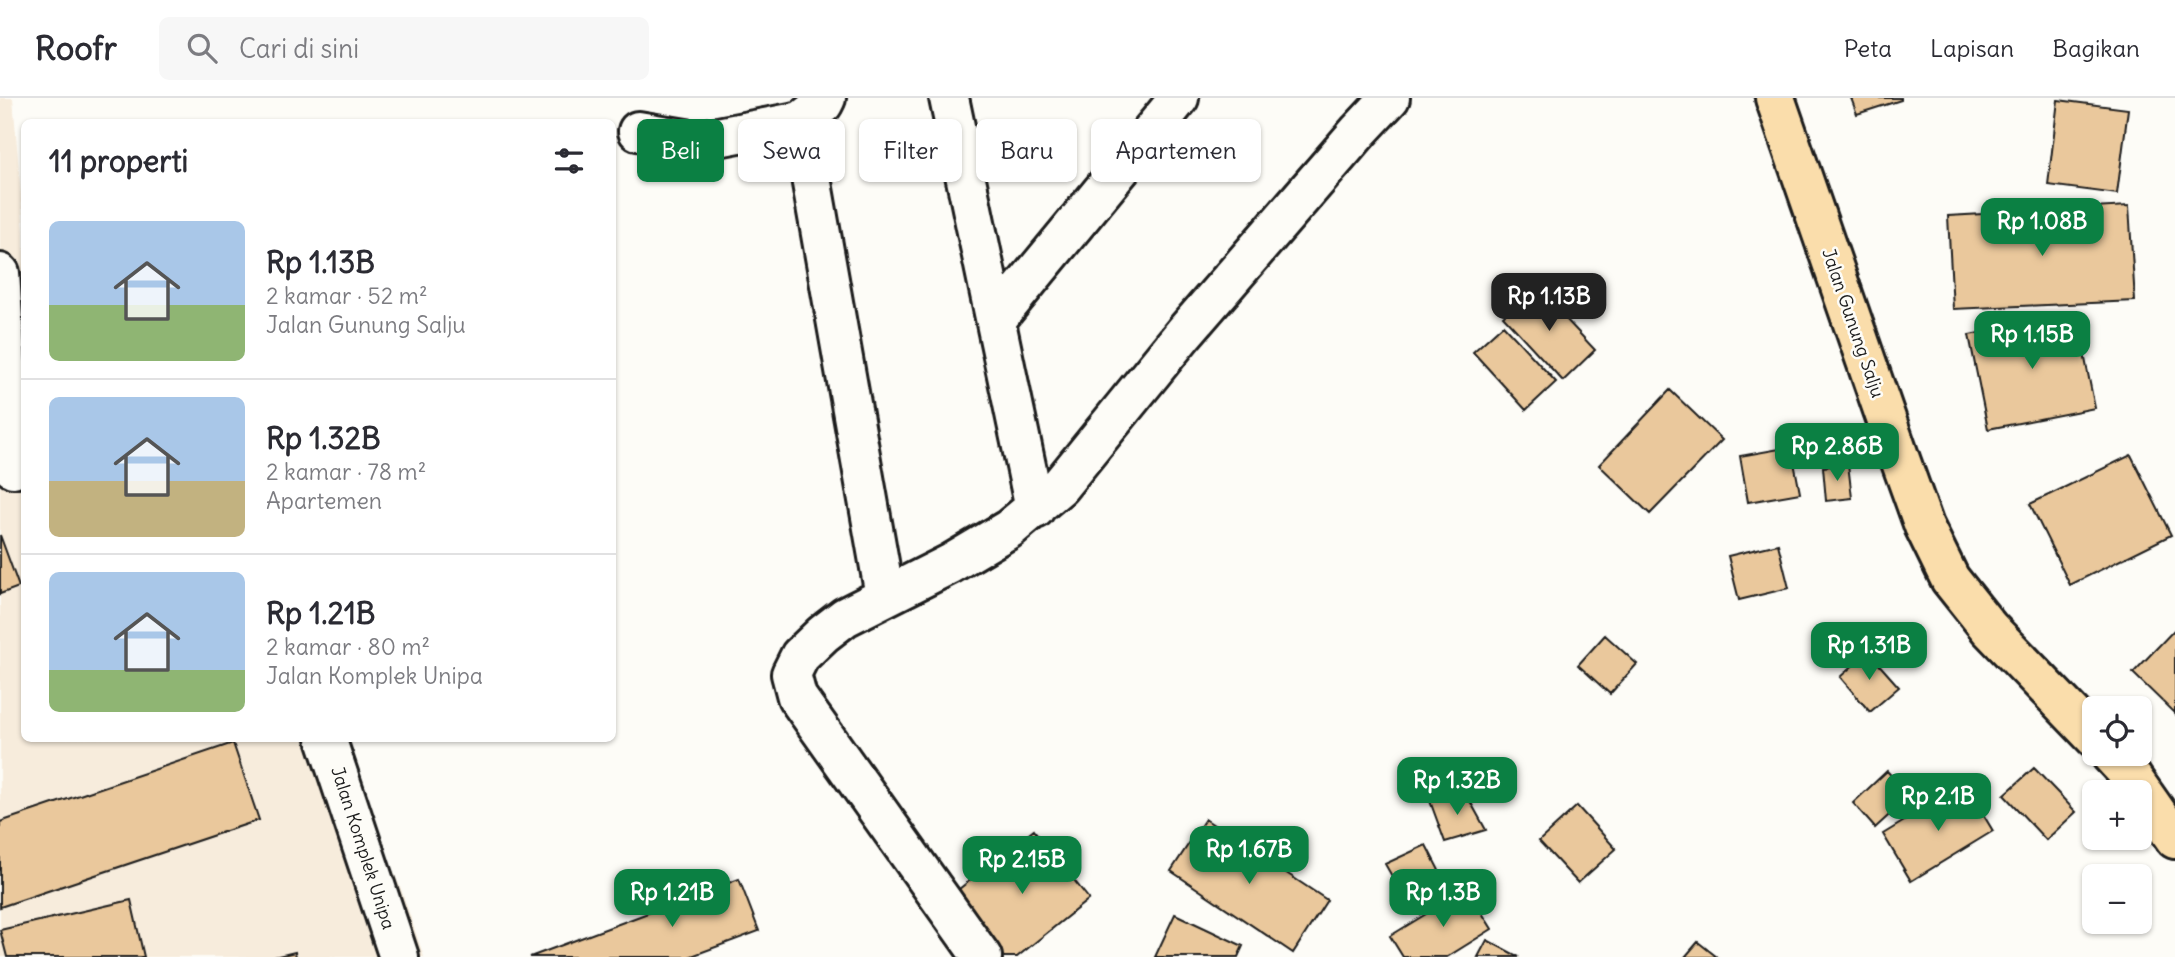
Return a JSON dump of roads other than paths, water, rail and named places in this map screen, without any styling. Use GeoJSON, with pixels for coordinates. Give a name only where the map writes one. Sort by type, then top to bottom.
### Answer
{"type":"FeatureCollection","features":[{"type":"Feature","properties":{"kind":"main road","name":"Jalan Gunung Salju"},"geometry":{"type":"LineString","coordinates":[[1775,98],[1924,526],[1950,579],[1989,628],[2082,725]]}},
{"type":"Feature","properties":{"kind":"main road"},"geometry":{"type":"LineString","coordinates":[[2121,766],[2175,839]]}},
{"type":"Feature","properties":{"kind":"street"},"geometry":{"type":"LineString","coordinates":[[949,98],[1035,509]]}},
{"type":"Feature","properties":{"kind":"street"},"geometry":{"type":"LineString","coordinates":[[996,320],[1179,98]]}},
{"type":"Feature","properties":{"kind":"street"},"geometry":{"type":"LineString","coordinates":[[982,957],[797,697],[790,674],[800,656],[822,634],[845,617],[950,564],[1009,529],[1059,487],[1184,333],[1390,98]]}},
{"type":"Feature","properties":{"kind":"street"},"geometry":{"type":"LineString","coordinates":[[724,134],[814,109],[885,596]]}},
{"type":"Feature","properties":{"kind":"street"},"geometry":{"type":"LineString","coordinates":[[0,273],[13,468]]}},
{"type":"Feature","properties":{"kind":"street","name":"Jalan Komplek Unipa"},"geometry":{"type":"LineString","coordinates":[[327,742],[399,957]]}}]}
